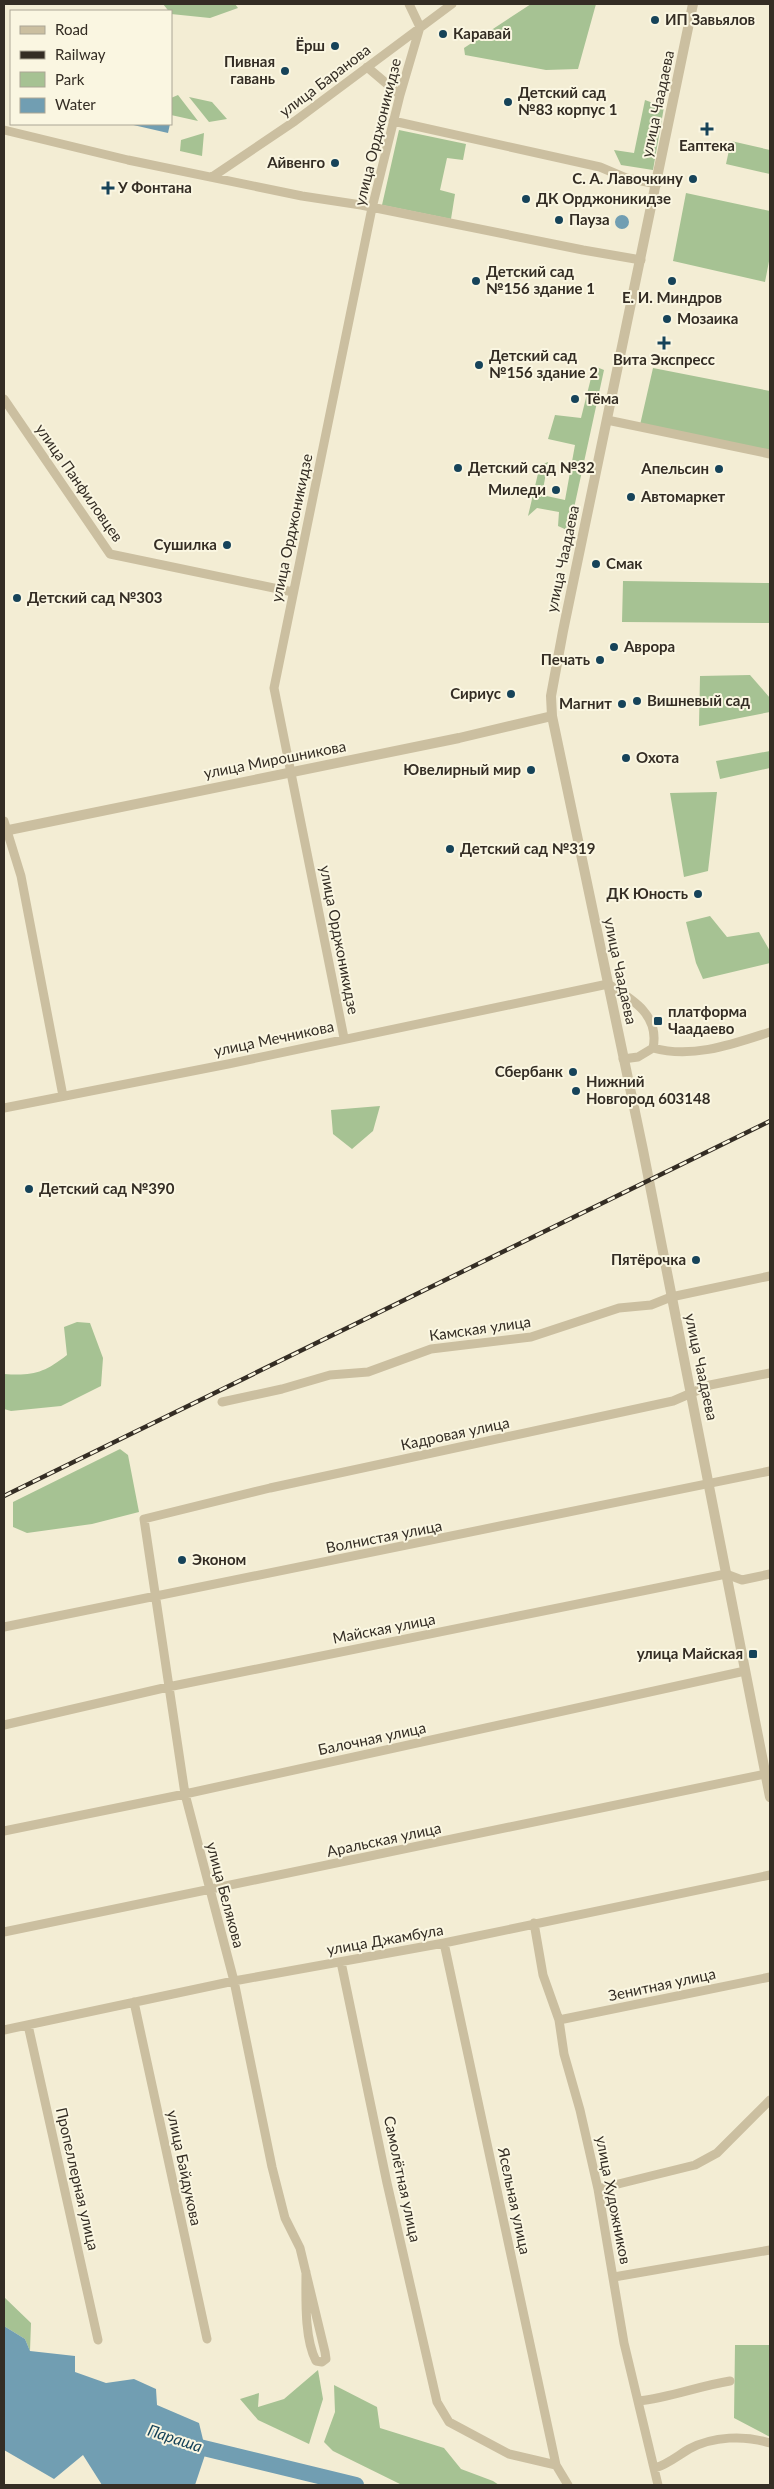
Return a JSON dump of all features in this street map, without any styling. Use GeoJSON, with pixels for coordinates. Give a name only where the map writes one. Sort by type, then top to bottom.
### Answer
{"type":"FeatureCollection","features":[{"type":"Feature","properties":{"kind":"street"},"geometry":{"type":"LineString","coordinates":[[408,4],[420,27]]}},
{"type":"Feature","properties":{"kind":"street","name":"улица Баранова"},"geometry":{"type":"LineString","coordinates":[[212,177],[295,121],[452,4]]}},
{"type":"Feature","properties":{"kind":"street","name":"улица Чаадаева"},"geometry":{"type":"LineString","coordinates":[[694,4],[550,696],[552,716],[692,1392],[745,1671],[768,1774],[770,1797]]}},
{"type":"Feature","properties":{"kind":"street","name":"улица Орджоникидзе"},"geometry":{"type":"LineString","coordinates":[[344,1038],[274,688],[372,208],[393,120],[420,27]]}},
{"type":"Feature","properties":{"kind":"street"},"geometry":{"type":"LineString","coordinates":[[367,68],[400,95]]}},
{"type":"Feature","properties":{"kind":"street"},"geometry":{"type":"LineString","coordinates":[[393,120],[600,167],[626,178],[657,184]]}},
{"type":"Feature","properties":{"kind":"street"},"geometry":{"type":"LineString","coordinates":[[4,130],[128,160],[302,196],[641,260]]}},
{"type":"Feature","properties":{"kind":"street","name":"улица Панфиловцев"},"geometry":{"type":"LineString","coordinates":[[4,399],[110,554],[293,592]]}},
{"type":"Feature","properties":{"kind":"street"},"geometry":{"type":"LineString","coordinates":[[607,420],[770,454]]}},
{"type":"Feature","properties":{"kind":"street","name":"улица Мирошникова"},"geometry":{"type":"LineString","coordinates":[[5,827],[459,738],[552,716]]}},
{"type":"Feature","properties":{"kind":"street"},"geometry":{"type":"LineString","coordinates":[[5,827],[20,876],[63,1096]]}},
{"type":"Feature","properties":{"kind":"street"},"geometry":{"type":"LineString","coordinates":[[608,984],[637,1003],[647,1013],[654,1030],[654,1048]]}},
{"type":"Feature","properties":{"kind":"street","name":"улица Мечникова"},"geometry":{"type":"LineString","coordinates":[[4,1108],[608,984]]}},
{"type":"Feature","properties":{"kind":"street"},"geometry":{"type":"LineString","coordinates":[[623,1059],[638,1057],[654,1048],[668,1052],[720,1049],[770,1032]]}},
{"type":"Feature","properties":{"kind":"street","name":"Камская улица"},"geometry":{"type":"LineString","coordinates":[[222,1402],[282,1389],[330,1375],[368,1372],[431,1349],[532,1337],[618,1308],[651,1305],[671,1297],[770,1276]]}},
{"type":"Feature","properties":{"kind":"street","name":"Кадровая улица"},"geometry":{"type":"LineString","coordinates":[[144,1519],[270,1488],[673,1401],[692,1392],[770,1373]]}},
{"type":"Feature","properties":{"kind":"street","name":"Волнистая улица"},"geometry":{"type":"LineString","coordinates":[[4,1627],[770,1471]]}},
{"type":"Feature","properties":{"kind":"street","name":"улица Белякова"},"geometry":{"type":"LineString","coordinates":[[144,1519],[157,1596],[168,1686],[185,1794],[234,1982],[272,2167],[285,2218],[300,2248],[306,2272],[325,2352],[326,2359],[322,2362],[316,2361],[310,2340],[306,2308],[306,2272]]}},
{"type":"Feature","properties":{"kind":"street","name":"Майская улица"},"geometry":{"type":"LineString","coordinates":[[4,1725],[168,1686],[726,1574],[742,1580],[770,1574]]}},
{"type":"Feature","properties":{"kind":"street","name":"Балочная улица"},"geometry":{"type":"LineString","coordinates":[[4,1831],[185,1794],[745,1671]]}},
{"type":"Feature","properties":{"kind":"street","name":"Аральская улица"},"geometry":{"type":"LineString","coordinates":[[4,1932],[768,1774]]}},
{"type":"Feature","properties":{"kind":"street","name":"улица Джамбула"},"geometry":{"type":"LineString","coordinates":[[4,2030],[234,1982],[444,1943],[770,1875]]}},
{"type":"Feature","properties":{"kind":"street","name":"улица Художников"},"geometry":{"type":"LineString","coordinates":[[534,1923],[542,1974],[559,2020],[564,2054],[580,2110],[598,2189],[624,2343],[658,2485]]}},
{"type":"Feature","properties":{"kind":"street","name":"Ясельная улица"},"geometry":{"type":"LineString","coordinates":[[444,1943],[556,2465],[568,2485]]}},
{"type":"Feature","properties":{"kind":"street","name":"Самолётная улица"},"geometry":{"type":"LineString","coordinates":[[341,1962],[387,2183],[437,2402],[449,2422],[509,2454],[556,2465]]}},
{"type":"Feature","properties":{"kind":"street","name":"Зенитная улица"},"geometry":{"type":"LineString","coordinates":[[559,2020],[770,1977]]}},
{"type":"Feature","properties":{"kind":"street","name":"улица Байдукова"},"geometry":{"type":"LineString","coordinates":[[134,2002],[207,2339]]}},
{"type":"Feature","properties":{"kind":"street","name":"Пропеллерная улица"},"geometry":{"type":"LineString","coordinates":[[28,2025],[98,2340]]}},
{"type":"Feature","properties":{"kind":"street"},"geometry":{"type":"LineString","coordinates":[[598,2189],[695,2165],[717,2153],[770,2100]]}},
{"type":"Feature","properties":{"kind":"street"},"geometry":{"type":"LineString","coordinates":[[614,2277],[770,2250]]}},
{"type":"Feature","properties":{"kind":"street"},"geometry":{"type":"LineString","coordinates":[[638,2401],[662,2399],[700,2386],[730,2381]]}},
{"type":"Feature","properties":{"kind":"street"},"geometry":{"type":"LineString","coordinates":[[655,2468],[675,2459],[689,2449],[714,2440],[748,2439],[770,2443]]}},
{"type":"Feature","properties":{"kind":"green space"},"geometry":{"type":"Polygon","coordinates":[[[163,4],[235,4],[238,8],[210,18],[172,14],[172,10],[168,10],[163,4]]]}},
{"type":"Feature","properties":{"kind":"green space"},"geometry":{"type":"Polygon","coordinates":[[[531,4],[596,4],[578,69],[546,70],[465,55],[464,48],[531,4]]]}},
{"type":"Feature","properties":{"kind":"green space"},"geometry":{"type":"Polygon","coordinates":[[[178,95],[198,121],[172,115],[172,98],[178,95]]]}},
{"type":"Feature","properties":{"kind":"green space"},"geometry":{"type":"Polygon","coordinates":[[[189,97],[212,102],[227,119],[209,122],[189,97]]]}},
{"type":"Feature","properties":{"kind":"green space"},"geometry":{"type":"Polygon","coordinates":[[[645,100],[664,107],[653,170],[621,165],[614,150],[634,153],[645,100]]]}},
{"type":"Feature","properties":{"kind":"green space"},"geometry":{"type":"Polygon","coordinates":[[[399,130],[466,144],[463,160],[447,158],[440,190],[455,194],[451,219],[382,205],[399,130]]]}},
{"type":"Feature","properties":{"kind":"green space"},"geometry":{"type":"Polygon","coordinates":[[[204,133],[202,156],[180,151],[181,140],[204,133]]]}},
{"type":"Feature","properties":{"kind":"green space"},"geometry":{"type":"Polygon","coordinates":[[[731,141],[770,150],[770,174],[726,164],[731,141]]]}},
{"type":"Feature","properties":{"kind":"green space"},"geometry":{"type":"Polygon","coordinates":[[[686,193],[770,211],[770,256],[765,282],[673,261],[686,193]]]}},
{"type":"Feature","properties":{"kind":"green space"},"geometry":{"type":"Polygon","coordinates":[[[594,366],[604,370],[569,531],[558,526],[559,512],[537,508],[528,516],[540,465],[548,462],[542,495],[565,500],[575,445],[548,439],[555,415],[581,418],[594,366]]]}},
{"type":"Feature","properties":{"kind":"green space"},"geometry":{"type":"Polygon","coordinates":[[[653,368],[770,391],[770,451],[640,425],[653,368]]]}},
{"type":"Feature","properties":{"kind":"green space"},"geometry":{"type":"Polygon","coordinates":[[[623,581],[770,583],[770,623],[622,622],[623,581]]]}},
{"type":"Feature","properties":{"kind":"green space"},"geometry":{"type":"Polygon","coordinates":[[[750,675],[770,698],[770,712],[699,726],[700,676],[750,675]]]}},
{"type":"Feature","properties":{"kind":"green space"},"geometry":{"type":"Polygon","coordinates":[[[770,751],[770,768],[720,779],[716,761],[770,751]]]}},
{"type":"Feature","properties":{"kind":"green space"},"geometry":{"type":"Polygon","coordinates":[[[717,792],[708,871],[684,877],[670,793],[717,792]]]}},
{"type":"Feature","properties":{"kind":"green space"},"geometry":{"type":"Polygon","coordinates":[[[710,916],[727,937],[759,932],[770,951],[770,963],[703,979],[696,963],[686,922],[710,916]]]}},
{"type":"Feature","properties":{"kind":"green space"},"geometry":{"type":"Polygon","coordinates":[[[380,1106],[373,1131],[352,1149],[333,1134],[331,1110],[380,1106]]]}},
{"type":"Feature","properties":{"kind":"green space"},"geometry":{"type":"Polygon","coordinates":[[[77,1322],[90,1323],[103,1358],[101,1386],[61,1406],[11,1411],[4,1409],[4,1374],[31,1374],[52,1366],[67,1355],[64,1327],[77,1322]]]}},
{"type":"Feature","properties":{"kind":"green space"},"geometry":{"type":"Polygon","coordinates":[[[120,1449],[128,1455],[139,1512],[92,1524],[27,1533],[13,1527],[13,1502],[120,1449]]]}},
{"type":"Feature","properties":{"kind":"green space"},"geometry":{"type":"Polygon","coordinates":[[[4,2297],[31,2323],[30,2351],[25,2339],[4,2326],[4,2297]]]}},
{"type":"Feature","properties":{"kind":"green space"},"geometry":{"type":"Polygon","coordinates":[[[735,2345],[770,2345],[770,2437],[734,2418],[735,2345]]]}},
{"type":"Feature","properties":{"kind":"green space"},"geometry":{"type":"Polygon","coordinates":[[[318,2370],[323,2399],[309,2444],[258,2420],[240,2399],[259,2393],[258,2407],[284,2399],[318,2370]]]}},
{"type":"Feature","properties":{"kind":"green space"},"geometry":{"type":"Polygon","coordinates":[[[334,2385],[377,2407],[380,2428],[444,2448],[461,2469],[499,2485],[402,2485],[333,2451],[324,2442],[335,2412],[334,2385]]]}},
{"type":"Feature","properties":{"kind":"water"},"geometry":{"type":"Polygon","coordinates":[[[133,125],[170,125],[168,133],[133,125]]]}},
{"type":"Feature","properties":{"kind":"water"},"geometry":{"type":"Polygon","coordinates":[[[619,215],[625,215],[629,222],[625,229],[619,229],[615,225],[615,219],[619,215]]]}},
{"type":"Feature","properties":{"kind":"water"},"geometry":{"type":"Polygon","coordinates":[[[4,2326],[25,2339],[30,2351],[75,2356],[75,2372],[106,2383],[134,2379],[156,2389],[157,2405],[199,2423],[206,2452],[195,2485],[102,2485],[83,2455],[54,2479],[4,2450],[4,2326]]]}},
{"type":"Feature","properties":{"kind":"waterway","name":"Параша"},"geometry":{"type":"LineString","coordinates":[[183,2443],[356,2485]]}},
{"type":"Feature","properties":{"kind":"railway"},"geometry":{"type":"LineString","coordinates":[[4,1496],[770,1121]]}},
{"type":"Feature","properties":{"kind":"place","name":"ИП Завьялов"},"geometry":{"type":"Point","coordinates":[655,20]}},
{"type":"Feature","properties":{"kind":"place","name":"Каравай"},"geometry":{"type":"Point","coordinates":[443,34]}},
{"type":"Feature","properties":{"kind":"place","name":"Ёрш"},"geometry":{"type":"Point","coordinates":[335,46]}},
{"type":"Feature","properties":{"kind":"place","name":"Пивная гавань"},"geometry":{"type":"Point","coordinates":[285,71]}},
{"type":"Feature","properties":{"kind":"place","name":"Детский сад №83 корпус 1"},"geometry":{"type":"Point","coordinates":[508,102]}},
{"type":"Feature","properties":{"kind":"place","name":"Еаптека"},"geometry":{"type":"Point","coordinates":[707,129]}},
{"type":"Feature","properties":{"kind":"place","name":"Айвенго"},"geometry":{"type":"Point","coordinates":[335,163]}},
{"type":"Feature","properties":{"kind":"place","name":"С. А. Лавочкину"},"geometry":{"type":"Point","coordinates":[693,179]}},
{"type":"Feature","properties":{"kind":"place","name":"У Фонтана"},"geometry":{"type":"Point","coordinates":[108,188]}},
{"type":"Feature","properties":{"kind":"place","name":"ДК Орджоникидзе"},"geometry":{"type":"Point","coordinates":[526,199]}},
{"type":"Feature","properties":{"kind":"place","name":"Пауза"},"geometry":{"type":"Point","coordinates":[559,220]}},
{"type":"Feature","properties":{"kind":"place","name":"Детский сад №156 здание 1"},"geometry":{"type":"Point","coordinates":[476,281]}},
{"type":"Feature","properties":{"kind":"place","name":"Е. И. Миндров"},"geometry":{"type":"Point","coordinates":[672,281]}},
{"type":"Feature","properties":{"kind":"place","name":"Мозаика"},"geometry":{"type":"Point","coordinates":[667,319]}},
{"type":"Feature","properties":{"kind":"place","name":"Вита Экспресс"},"geometry":{"type":"Point","coordinates":[664,343]}},
{"type":"Feature","properties":{"kind":"place","name":"Детский сад №156 здание 2"},"geometry":{"type":"Point","coordinates":[479,365]}},
{"type":"Feature","properties":{"kind":"place","name":"Тёма"},"geometry":{"type":"Point","coordinates":[575,399]}},
{"type":"Feature","properties":{"kind":"place","name":"Детский сад №32"},"geometry":{"type":"Point","coordinates":[458,468]}},
{"type":"Feature","properties":{"kind":"place","name":"Апельсин"},"geometry":{"type":"Point","coordinates":[719,469]}},
{"type":"Feature","properties":{"kind":"place","name":"Миледи"},"geometry":{"type":"Point","coordinates":[556,490]}},
{"type":"Feature","properties":{"kind":"place","name":"Автомаркет"},"geometry":{"type":"Point","coordinates":[631,497]}},
{"type":"Feature","properties":{"kind":"place","name":"Сушилка"},"geometry":{"type":"Point","coordinates":[227,545]}},
{"type":"Feature","properties":{"kind":"place","name":"Смак"},"geometry":{"type":"Point","coordinates":[596,564]}},
{"type":"Feature","properties":{"kind":"place","name":"Детский сад №303"},"geometry":{"type":"Point","coordinates":[17,598]}},
{"type":"Feature","properties":{"kind":"place","name":"Аврора"},"geometry":{"type":"Point","coordinates":[614,647]}},
{"type":"Feature","properties":{"kind":"place","name":"Печать"},"geometry":{"type":"Point","coordinates":[600,660]}},
{"type":"Feature","properties":{"kind":"place","name":"Сириус"},"geometry":{"type":"Point","coordinates":[511,694]}},
{"type":"Feature","properties":{"kind":"place","name":"Вишневый сад"},"geometry":{"type":"Point","coordinates":[637,701]}},
{"type":"Feature","properties":{"kind":"place","name":"Магнит"},"geometry":{"type":"Point","coordinates":[622,704]}},
{"type":"Feature","properties":{"kind":"place","name":"Охота"},"geometry":{"type":"Point","coordinates":[626,758]}},
{"type":"Feature","properties":{"kind":"place","name":"Ювелирный мир"},"geometry":{"type":"Point","coordinates":[531,770]}},
{"type":"Feature","properties":{"kind":"place","name":"Детский сад №319"},"geometry":{"type":"Point","coordinates":[450,849]}},
{"type":"Feature","properties":{"kind":"place","name":"ДК Юность"},"geometry":{"type":"Point","coordinates":[698,894]}},
{"type":"Feature","properties":{"kind":"place","name":"платформа Чаадаево"},"geometry":{"type":"Point","coordinates":[658,1021]}},
{"type":"Feature","properties":{"kind":"place","name":"Сбербанк"},"geometry":{"type":"Point","coordinates":[573,1072]}},
{"type":"Feature","properties":{"kind":"place","name":"Нижний Новгород 603148"},"geometry":{"type":"Point","coordinates":[576,1091]}},
{"type":"Feature","properties":{"kind":"place","name":"Детский сад №390"},"geometry":{"type":"Point","coordinates":[29,1189]}},
{"type":"Feature","properties":{"kind":"place","name":"Пятёрочка"},"geometry":{"type":"Point","coordinates":[696,1260]}},
{"type":"Feature","properties":{"kind":"place","name":"Эконом"},"geometry":{"type":"Point","coordinates":[182,1560]}},
{"type":"Feature","properties":{"kind":"place","name":"улица Майская"},"geometry":{"type":"Point","coordinates":[753,1654]}}]}
